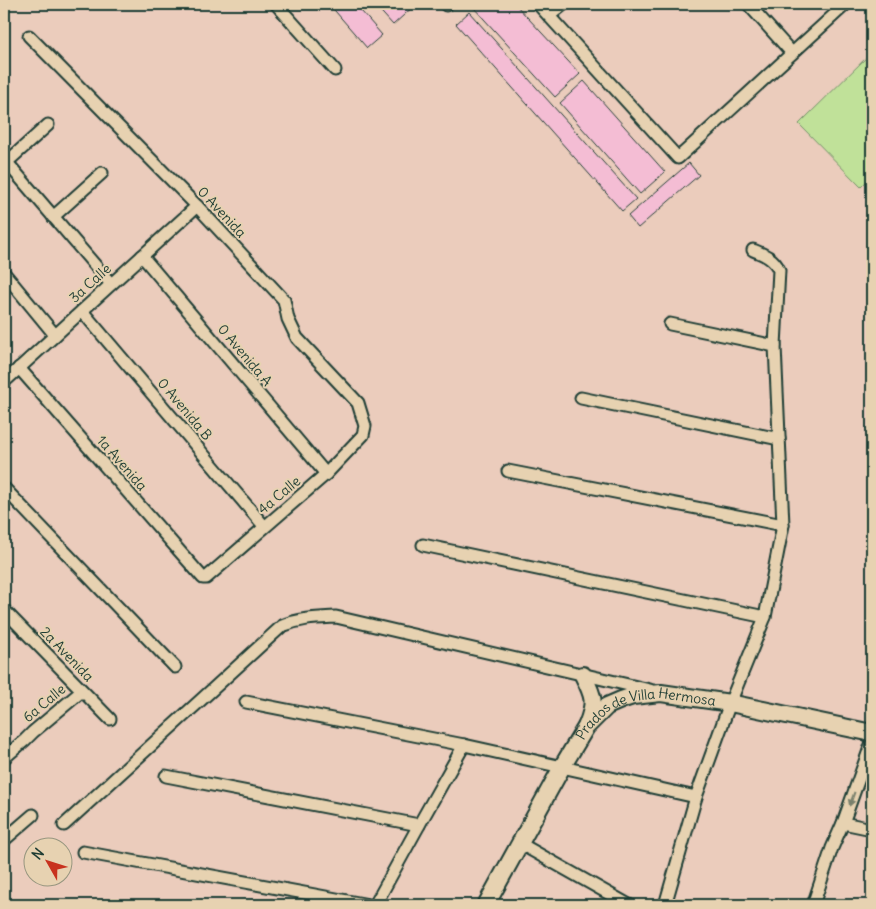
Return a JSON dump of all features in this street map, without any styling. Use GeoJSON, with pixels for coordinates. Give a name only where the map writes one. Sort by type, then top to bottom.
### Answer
{"type":"FeatureCollection","features":[{"type":"Feature","properties":{"kind":"main road"},"geometry":{"type":"LineString","coordinates":[[583,676],[591,691],[593,703],[586,727]]}},
{"type":"Feature","properties":{"kind":"main road","name":"Prados de Villa Hermosa"},"geometry":{"type":"LineString","coordinates":[[486,905],[519,843],[586,727],[607,706],[633,696],[661,693],[730,703],[872,733]]}},
{"type":"Feature","properties":{"kind":"street"},"geometry":{"type":"LineString","coordinates":[[276,4],[335,70]]}},
{"type":"Feature","properties":{"kind":"street"},"geometry":{"type":"LineString","coordinates":[[538,4],[678,158],[792,54],[842,5]]}},
{"type":"Feature","properties":{"kind":"street"},"geometry":{"type":"LineString","coordinates":[[549,16],[564,4]]}},
{"type":"Feature","properties":{"kind":"street"},"geometry":{"type":"LineString","coordinates":[[748,4],[792,54]]}},
{"type":"Feature","properties":{"kind":"street","name":"0 Avenida"},"geometry":{"type":"LineString","coordinates":[[29,36],[196,206],[284,300],[288,318],[297,338],[358,403],[365,426]]}},
{"type":"Feature","properties":{"kind":"street"},"geometry":{"type":"LineString","coordinates":[[48,125],[5,160],[111,284]]}},
{"type":"Feature","properties":{"kind":"street"},"geometry":{"type":"LineString","coordinates":[[53,216],[102,173]]}},
{"type":"Feature","properties":{"kind":"street","name":"3a Calle"},"geometry":{"type":"LineString","coordinates":[[4,382],[196,206]]}},
{"type":"Feature","properties":{"kind":"street"},"geometry":{"type":"LineString","coordinates":[[665,905],[696,798],[730,703],[766,617],[783,525],[775,346],[779,270],[778,266],[770,258],[753,250]]}},
{"type":"Feature","properties":{"kind":"street","name":"0 Avenida A"},"geometry":{"type":"LineString","coordinates":[[142,256],[326,474]]}},
{"type":"Feature","properties":{"kind":"street"},"geometry":{"type":"LineString","coordinates":[[4,273],[55,335]]}},
{"type":"Feature","properties":{"kind":"street","name":"0 Avenida B"},"geometry":{"type":"LineString","coordinates":[[82,310],[264,526]]}},
{"type":"Feature","properties":{"kind":"street"},"geometry":{"type":"LineString","coordinates":[[670,324],[775,346]]}},
{"type":"Feature","properties":{"kind":"street","name":"1a Avenida"},"geometry":{"type":"LineString","coordinates":[[19,368],[204,578]]}},
{"type":"Feature","properties":{"kind":"street"},"geometry":{"type":"LineString","coordinates":[[581,398],[779,439]]}},
{"type":"Feature","properties":{"kind":"street","name":"4a Calle"},"geometry":{"type":"LineString","coordinates":[[204,578],[326,474],[363,435],[365,426]]}},
{"type":"Feature","properties":{"kind":"street"},"geometry":{"type":"LineString","coordinates":[[508,471],[783,525]]}},
{"type":"Feature","properties":{"kind":"street"},"geometry":{"type":"LineString","coordinates":[[5,491],[175,667]]}},
{"type":"Feature","properties":{"kind":"street"},"geometry":{"type":"LineString","coordinates":[[423,545],[766,617]]}},
{"type":"Feature","properties":{"kind":"street","name":"2a Avenida"},"geometry":{"type":"LineString","coordinates":[[4,610],[110,720]]}},
{"type":"Feature","properties":{"kind":"street"},"geometry":{"type":"LineString","coordinates":[[64,825],[282,626],[308,618],[336,617],[661,693]]}},
{"type":"Feature","properties":{"kind":"street","name":"6a Calle"},"geometry":{"type":"LineString","coordinates":[[4,758],[82,692]]}},
{"type":"Feature","properties":{"kind":"street"},"geometry":{"type":"LineString","coordinates":[[246,702],[464,745],[696,798]]}},
{"type":"Feature","properties":{"kind":"street"},"geometry":{"type":"LineString","coordinates":[[813,905],[832,848],[872,742]]}},
{"type":"Feature","properties":{"kind":"street"},"geometry":{"type":"LineString","coordinates":[[375,905],[464,745]]}},
{"type":"Feature","properties":{"kind":"street"},"geometry":{"type":"LineString","coordinates":[[166,776],[418,825]]}},
{"type":"Feature","properties":{"kind":"street"},"geometry":{"type":"LineString","coordinates":[[4,840],[33,815]]}},
{"type":"Feature","properties":{"kind":"street"},"geometry":{"type":"LineString","coordinates":[[843,822],[872,829]]}},
{"type":"Feature","properties":{"kind":"street"},"geometry":{"type":"LineString","coordinates":[[519,843],[629,905]]}},
{"type":"Feature","properties":{"kind":"street"},"geometry":{"type":"LineString","coordinates":[[83,852],[370,905]]}},
{"type":"Feature","properties":{"kind":"green space"},"geometry":{"type":"Polygon","coordinates":[[[872,52],[872,176],[861,187],[799,124],[872,52]]]}},
{"type":"Feature","properties":{"kind":"building"},"geometry":{"type":"Polygon","coordinates":[[[329,4],[355,4],[382,35],[367,48],[329,4]]]}},
{"type":"Feature","properties":{"kind":"building"},"geometry":{"type":"Polygon","coordinates":[[[374,4],[416,4],[393,25],[374,4]]]}},
{"type":"Feature","properties":{"kind":"building"},"geometry":{"type":"Polygon","coordinates":[[[478,4],[515,4],[580,74],[555,97],[474,8],[478,4]]]}},
{"type":"Feature","properties":{"kind":"building"},"geometry":{"type":"Polygon","coordinates":[[[469,12],[636,199],[622,211],[456,24],[469,12]]]}},
{"type":"Feature","properties":{"kind":"building"},"geometry":{"type":"Polygon","coordinates":[[[584,81],[665,172],[640,194],[560,103],[584,81]]]}},
{"type":"Feature","properties":{"kind":"building"},"geometry":{"type":"Polygon","coordinates":[[[689,163],[699,175],[638,228],[628,216],[689,163]]]}}]}
